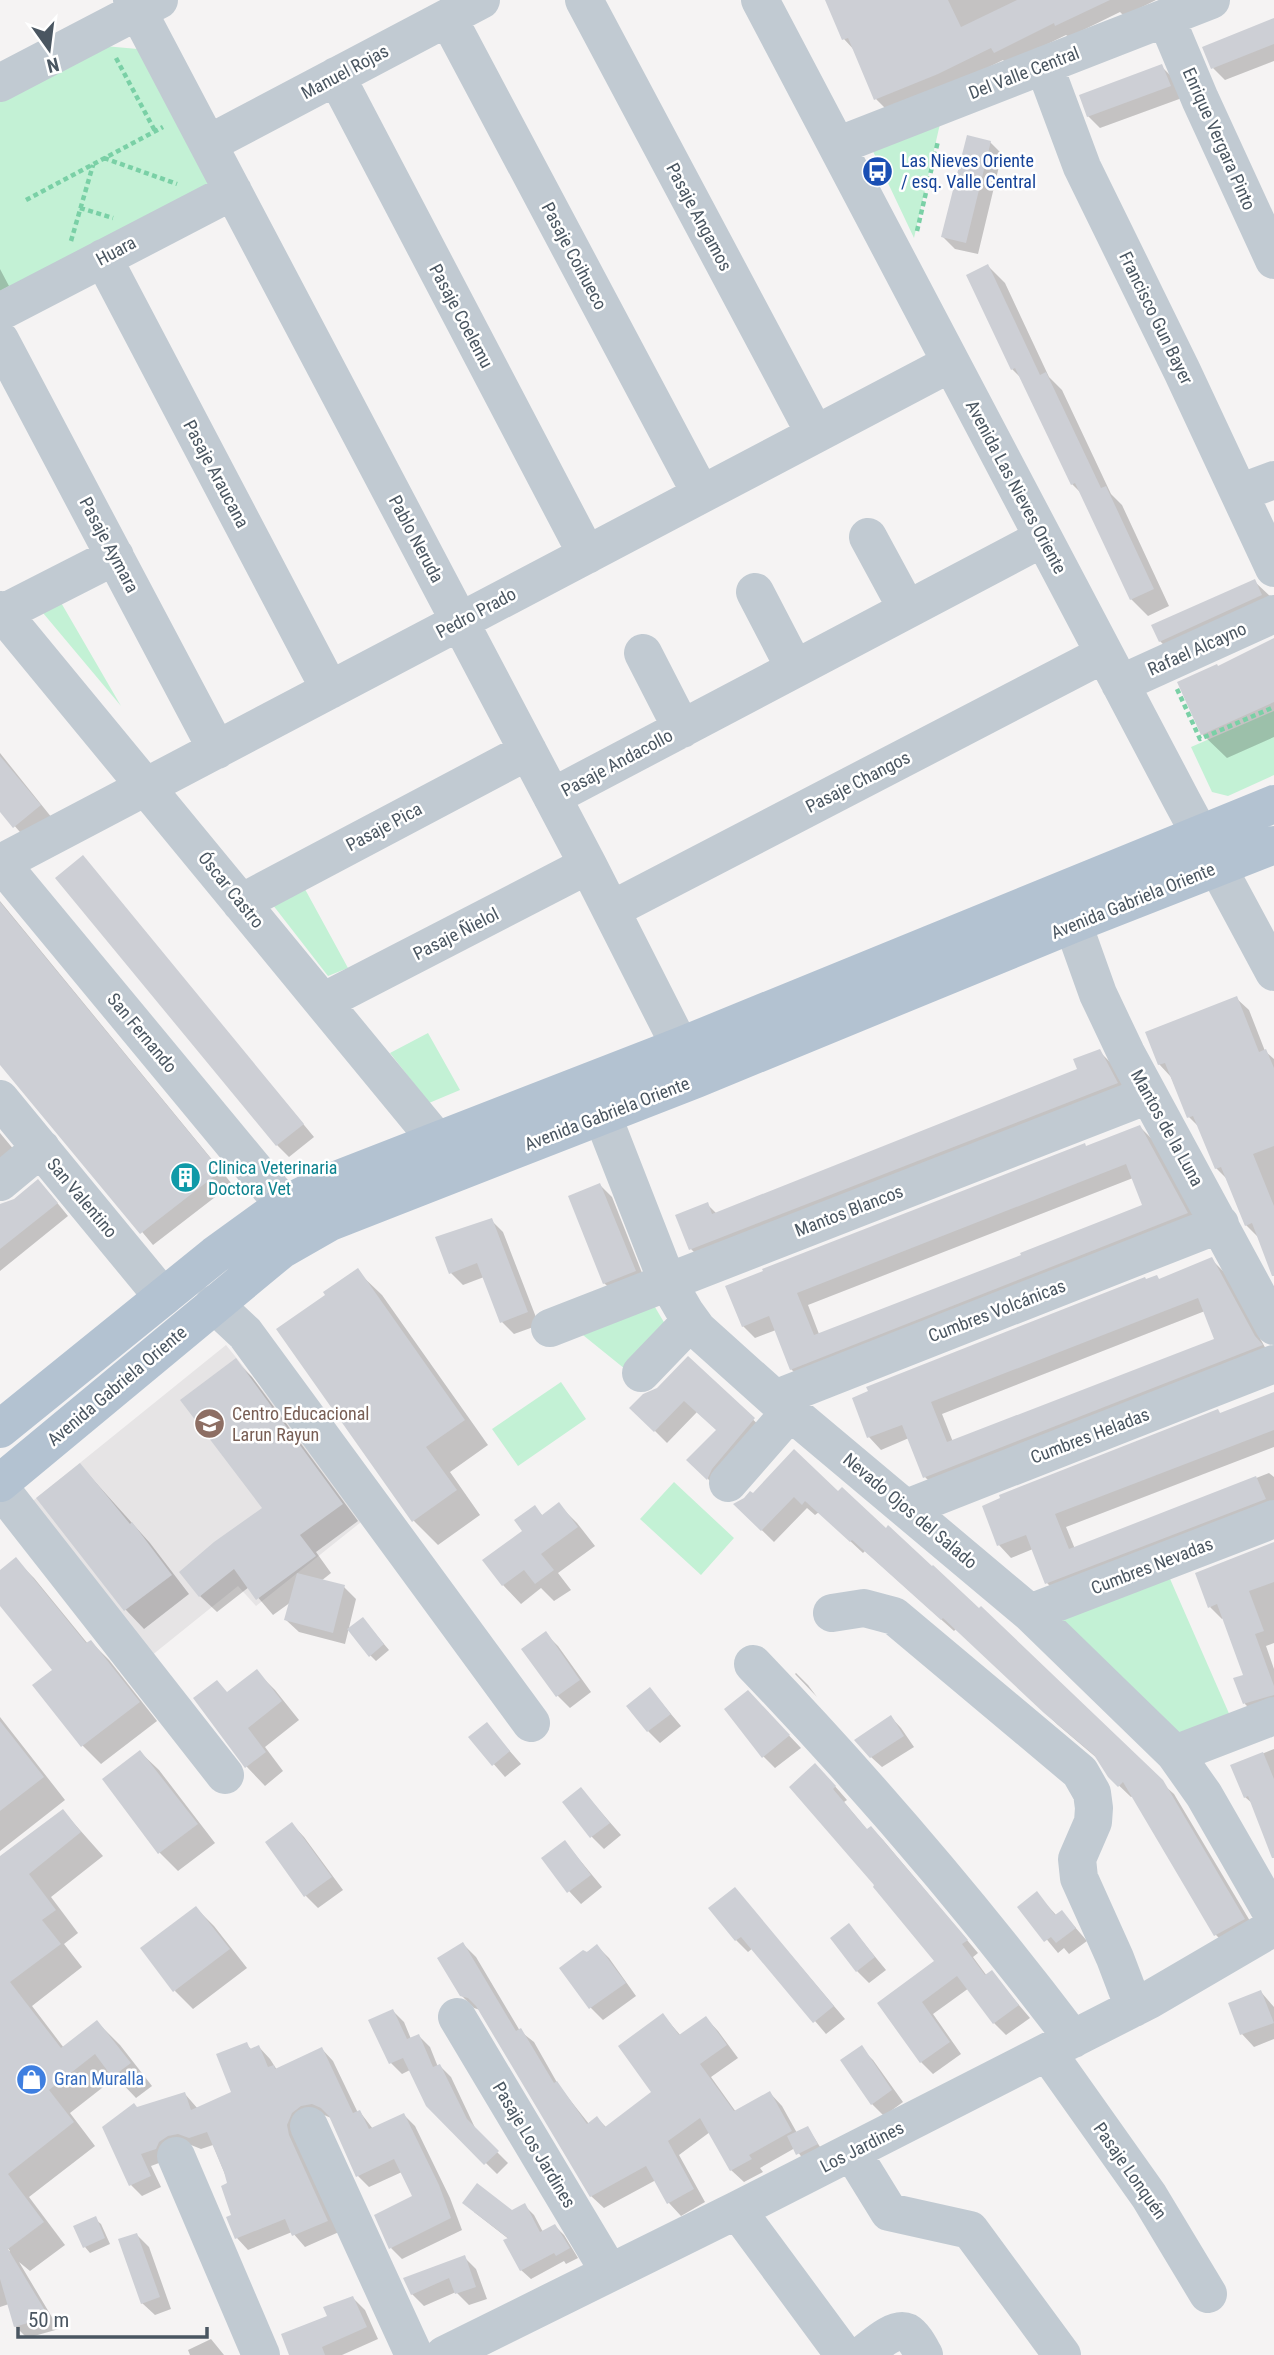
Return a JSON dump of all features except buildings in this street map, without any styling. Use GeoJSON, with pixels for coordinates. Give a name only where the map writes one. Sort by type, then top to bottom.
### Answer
{"type":"FeatureCollection","features":[{"type":"Feature","properties":{"kind":"main road","name":"Avenida Gabriela Oriente"},"geometry":{"type":"LineString","coordinates":[[689,1063],[1198,833],[1274,804]]}},
{"type":"Feature","properties":{"kind":"main road","name":"Avenida Gabriela Oriente"},"geometry":{"type":"LineString","coordinates":[[0,1429],[215,1255],[284,1205],[326,1184],[438,1142],[596,1099],[1073,924],[1274,845]]}},
{"type":"Feature","properties":{"kind":"main road","name":"Avenida Gabriela Oriente"},"geometry":{"type":"LineString","coordinates":[[0,1483],[281,1250],[340,1218],[462,1171],[596,1099]]}},
{"type":"Feature","properties":{"kind":"street","name":"Manuel Rojas"},"geometry":{"type":"LineString","coordinates":[[208,144],[481,0]]}},
{"type":"Feature","properties":{"kind":"street","name":"Pasaje Angamos"},"geometry":{"type":"LineString","coordinates":[[584,0],[815,434]]}},
{"type":"Feature","properties":{"kind":"street","name":"Avenida Las Nieves Oriente"},"geometry":{"type":"LineString","coordinates":[[760,0],[1198,833],[1274,972]]}},
{"type":"Feature","properties":{"kind":"street","name":"Del Valle Central"},"geometry":{"type":"LineString","coordinates":[[837,146],[1211,0]]}},
{"type":"Feature","properties":{"kind":"street"},"geometry":{"type":"LineString","coordinates":[[1,80],[101,30],[143,4]]}},
{"type":"Feature","properties":{"kind":"street","name":"Pablo Neruda"},"geometry":{"type":"LineString","coordinates":[[143,4],[208,144],[225,194],[460,621],[689,1063]]}},
{"type":"Feature","properties":{"kind":"street","name":"Pasaje Coihueco"},"geometry":{"type":"LineString","coordinates":[[448,18],[701,495]]}},
{"type":"Feature","properties":{"kind":"street","name":"Enrique Vergara Pinto"},"geometry":{"type":"LineString","coordinates":[[1166,18],[1274,260]]}},
{"type":"Feature","properties":{"kind":"street","name":"Francisco Gun Bayer"},"geometry":{"type":"LineString","coordinates":[[1044,65],[1082,167],[1274,568]]}},
{"type":"Feature","properties":{"kind":"street","name":"Pasaje Coelemu"},"geometry":{"type":"LineString","coordinates":[[336,76],[587,555]]}},
{"type":"Feature","properties":{"kind":"street","name":"Huara"},"geometry":{"type":"LineString","coordinates":[[0,312],[225,194]]}},
{"type":"Feature","properties":{"kind":"street","name":"Pasaje Araucana"},"geometry":{"type":"LineString","coordinates":[[103,258],[330,690]]}},
{"type":"Feature","properties":{"kind":"street","name":"Pasaje Aymara"},"geometry":{"type":"LineString","coordinates":[[0,340],[217,750]]}},
{"type":"Feature","properties":{"kind":"street","name":"Pedro Prado"},"geometry":{"type":"LineString","coordinates":[[1,862],[951,363]]}},
{"type":"Feature","properties":{"kind":"street"},"geometry":{"type":"LineString","coordinates":[[1239,493],[1274,480]]}},
{"type":"Feature","properties":{"kind":"street"},"geometry":{"type":"LineString","coordinates":[[868,537],[907,609]]}},
{"type":"Feature","properties":{"kind":"street","name":"Pasaje Andacollo"},"geometry":{"type":"LineString","coordinates":[[552,797],[1043,538]]}},
{"type":"Feature","properties":{"kind":"street"},"geometry":{"type":"LineString","coordinates":[[1,611],[115,556]]}},
{"type":"Feature","properties":{"kind":"street"},"geometry":{"type":"LineString","coordinates":[[755,592],[795,669]]}},
{"type":"Feature","properties":{"kind":"street","name":"Óscar Castro"},"geometry":{"type":"LineString","coordinates":[[1,611],[462,1171]]}},
{"type":"Feature","properties":{"kind":"street","name":"Rafael Alcayno"},"geometry":{"type":"LineString","coordinates":[[1112,669],[1274,614]]}},
{"type":"Feature","properties":{"kind":"street","name":"Pasaje Andacollo"},"geometry":{"type":"LineString","coordinates":[[643,653],[682,729]]}},
{"type":"Feature","properties":{"kind":"street","name":"Pasaje Changos"},"geometry":{"type":"LineString","coordinates":[[611,910],[1112,669]]}},
{"type":"Feature","properties":{"kind":"street","name":"Pasaje Pica"},"geometry":{"type":"LineString","coordinates":[[241,902],[528,751]]}},
{"type":"Feature","properties":{"kind":"street","name":"San Fernando"},"geometry":{"type":"LineString","coordinates":[[1,862],[284,1205]]}},
{"type":"Feature","properties":{"kind":"street","name":"Pasaje Ñielol"},"geometry":{"type":"LineString","coordinates":[[323,1002],[588,865]]}},
{"type":"Feature","properties":{"kind":"street","name":"Mantos de la Luna"},"geometry":{"type":"LineString","coordinates":[[1073,924],[1111,1023],[1274,1326]]}},
{"type":"Feature","properties":{"kind":"street","name":"Mantos Blancos"},"geometry":{"type":"LineString","coordinates":[[550,1328],[1148,1095]]}},
{"type":"Feature","properties":{"kind":"street","name":"San Valentino"},"geometry":{"type":"LineString","coordinates":[[0,1099],[163,1297]]}},
{"type":"Feature","properties":{"kind":"street","name":"Nevado Ojos del Salado"},"geometry":{"type":"LineString","coordinates":[[596,1099],[667,1281],[691,1321],[782,1405],[1030,1613],[1175,1754],[1205,1795],[1274,1917]]}},
{"type":"Feature","properties":{"kind":"street"},"geometry":{"type":"LineString","coordinates":[[0,1182],[41,1148]]}},
{"type":"Feature","properties":{"kind":"street","name":"Cumbres Volcánicas"},"geometry":{"type":"LineString","coordinates":[[782,1405],[1220,1224]]}},
{"type":"Feature","properties":{"kind":"street"},"geometry":{"type":"LineString","coordinates":[[214,1304],[245,1334],[531,1723]]}},
{"type":"Feature","properties":{"kind":"street"},"geometry":{"type":"LineString","coordinates":[[641,1373],[691,1321]]}},
{"type":"Feature","properties":{"kind":"street","name":"Cumbres Heladas"},"geometry":{"type":"LineString","coordinates":[[907,1508],[1274,1364]]}},
{"type":"Feature","properties":{"kind":"street"},"geometry":{"type":"LineString","coordinates":[[728,1483],[782,1405]]}},
{"type":"Feature","properties":{"kind":"street"},"geometry":{"type":"LineString","coordinates":[[0,1488],[225,1775]]}},
{"type":"Feature","properties":{"kind":"street","name":"Cumbres Nevadas"},"geometry":{"type":"LineString","coordinates":[[1030,1613],[1274,1519]]}},
{"type":"Feature","properties":{"kind":"street"},"geometry":{"type":"LineString","coordinates":[[832,1613],[864,1608],[894,1616],[1080,1772],[1092,1793],[1094,1808],[1093,1822],[1077,1858],[1079,1878],[1134,2008]]}},
{"type":"Feature","properties":{"kind":"street","name":"Pasaje Lonquén"},"geometry":{"type":"LineString","coordinates":[[753,1664],[861,1779],[1008,1952],[1208,2294]]}},
{"type":"Feature","properties":{"kind":"street"},"geometry":{"type":"LineString","coordinates":[[1175,1754],[1274,1716]]}},
{"type":"Feature","properties":{"kind":"street","name":"Los Jardines"},"geometry":{"type":"LineString","coordinates":[[444,2355],[1134,2008],[1274,1927]]}},
{"type":"Feature","properties":{"kind":"street","name":"Pasaje Los Jardines"},"geometry":{"type":"LineString","coordinates":[[457,2017],[611,2273]]}},
{"type":"Feature","properties":{"kind":"street"},"geometry":{"type":"LineString","coordinates":[[309,2126],[414,2355]]}},
{"type":"Feature","properties":{"kind":"street"},"geometry":{"type":"LineString","coordinates":[[852,2152],[889,2212],[970,2230],[1062,2355]]}},
{"type":"Feature","properties":{"kind":"street"},"geometry":{"type":"LineString","coordinates":[[177,2156],[261,2355]]}},
{"type":"Feature","properties":{"kind":"street"},"geometry":{"type":"LineString","coordinates":[[737,2210],[844,2355]]}},
{"type":"Feature","properties":{"kind":"street"},"geometry":{"type":"LineString","coordinates":[[862,2355],[894,2333],[903,2331],[909,2333],[925,2355]]}},
{"type":"Feature","properties":{"kind":"path"},"geometry":{"type":"LineString","coordinates":[[101,30],[155,131]]}},
{"type":"Feature","properties":{"kind":"path"},"geometry":{"type":"LineString","coordinates":[[907,278],[947,103]]}},
{"type":"Feature","properties":{"kind":"path"},"geometry":{"type":"LineString","coordinates":[[26,200],[163,127]]}},
{"type":"Feature","properties":{"kind":"path"},"geometry":{"type":"LineString","coordinates":[[104,158],[225,194]]}},
{"type":"Feature","properties":{"kind":"path"},"geometry":{"type":"LineString","coordinates":[[59,281],[93,165]]}},
{"type":"Feature","properties":{"kind":"shaded area","name":"Centro Educacional Larun Rayun"},"geometry":{"type":"Polygon","coordinates":[[[226,1345],[366,1518],[256,1606],[238,1586],[151,1656],[29,1504],[226,1345]]]}},
{"type":"Feature","properties":{"kind":"green space"},"geometry":{"type":"Polygon","coordinates":[[[104,46],[138,49],[212,187],[0,292],[0,99],[104,46]]]}},
{"type":"Feature","properties":{"kind":"green space"},"geometry":{"type":"Polygon","coordinates":[[[942,115],[914,238],[870,145],[942,115]]]}},
{"type":"Feature","properties":{"kind":"green space"},"geometry":{"type":"Polygon","coordinates":[[[56,594],[121,706],[38,607],[56,594]]]}},
{"type":"Feature","properties":{"kind":"green space"},"geometry":{"type":"Polygon","coordinates":[[[1274,711],[1274,775],[1228,796],[1212,792],[1191,747],[1274,711]]]}},
{"type":"Feature","properties":{"kind":"green space"},"geometry":{"type":"Polygon","coordinates":[[[300,880],[348,968],[328,976],[269,900],[300,880]]]}},
{"type":"Feature","properties":{"kind":"green space"},"geometry":{"type":"Polygon","coordinates":[[[428,1033],[460,1090],[429,1103],[390,1053],[428,1033]]]}},
{"type":"Feature","properties":{"kind":"green space"},"geometry":{"type":"Polygon","coordinates":[[[649,1297],[665,1324],[625,1369],[573,1327],[649,1297]]]}},
{"type":"Feature","properties":{"kind":"green space"},"geometry":{"type":"Polygon","coordinates":[[[561,1382],[586,1419],[518,1466],[492,1429],[561,1382]]]}},
{"type":"Feature","properties":{"kind":"green space"},"geometry":{"type":"Polygon","coordinates":[[[674,1482],[734,1538],[701,1575],[640,1519],[674,1482]]]}},
{"type":"Feature","properties":{"kind":"green space"},"geometry":{"type":"Polygon","coordinates":[[[1167,1572],[1231,1718],[1183,1737],[1057,1615],[1167,1572]]]}},
{"type":"Feature","properties":{"kind":"place","name":"Las Nieves Oriente / esq. Valle Central"},"geometry":{"type":"Point","coordinates":[878,171]}},
{"type":"Feature","properties":{"kind":"place","name":"Clinica Veterinaria Doctora Vet"},"geometry":{"type":"Point","coordinates":[185,1178]}},
{"type":"Feature","properties":{"kind":"place","name":"Centro Educacional Larun Rayun"},"geometry":{"type":"Point","coordinates":[209,1424]}},
{"type":"Feature","properties":{"kind":"place","name":"Gran Muralla"},"geometry":{"type":"Point","coordinates":[31,2079]}}]}
